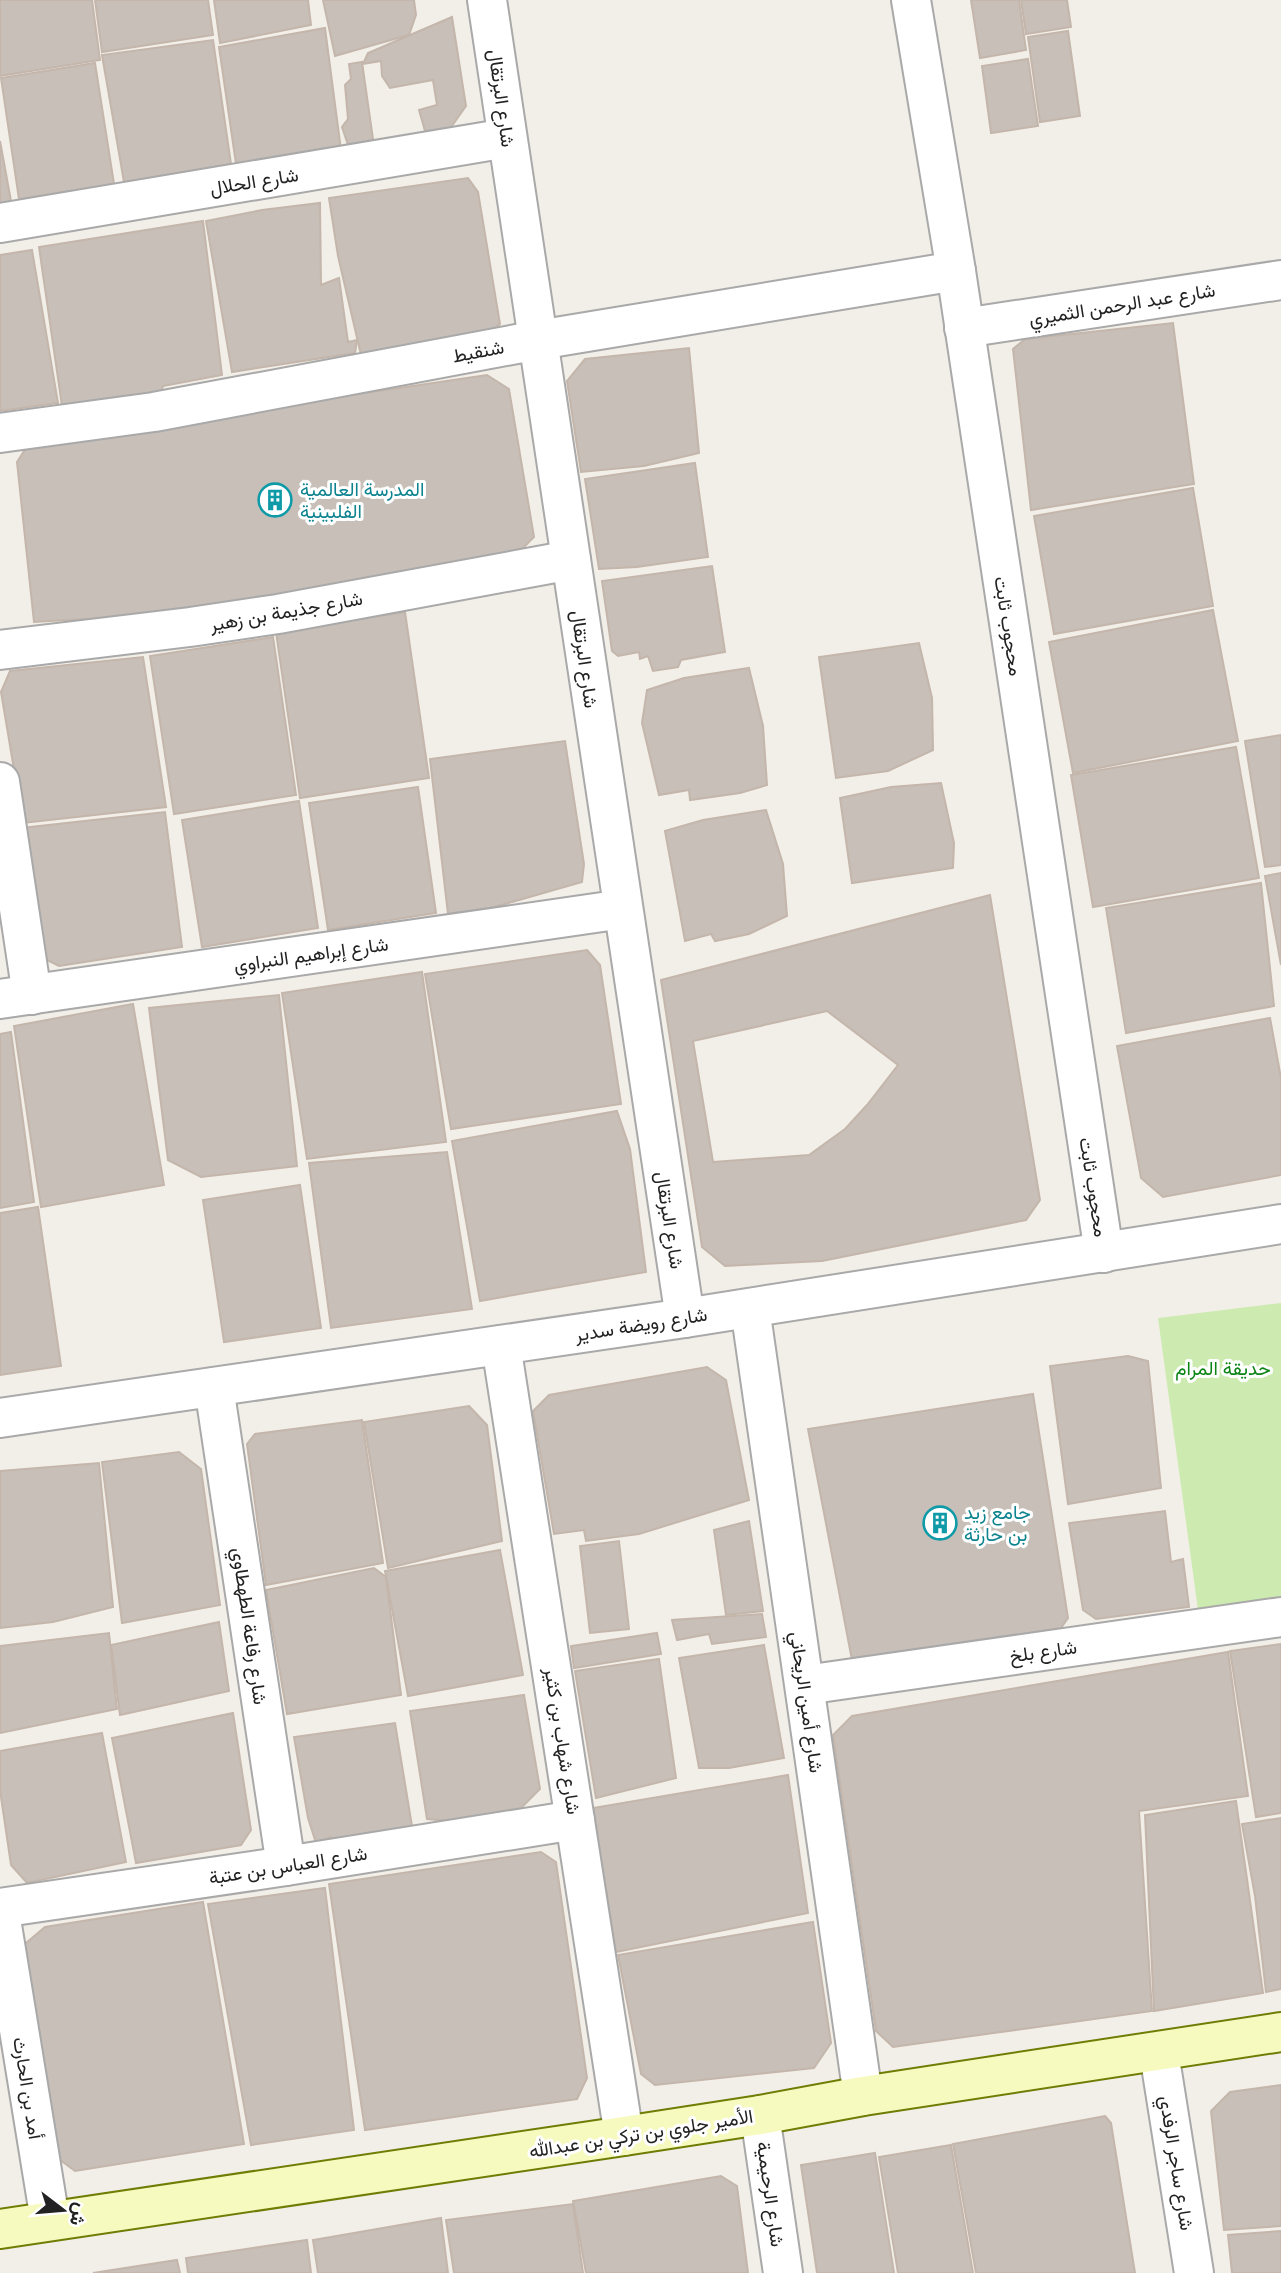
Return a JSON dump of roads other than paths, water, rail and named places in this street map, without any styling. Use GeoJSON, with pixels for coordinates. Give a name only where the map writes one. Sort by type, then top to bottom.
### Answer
{"type":"FeatureCollection","features":[{"type":"Feature","properties":{"kind":"street","name":"شارع البرتقال"},"geometry":{"type":"LineString","coordinates":[[487,0],[685,1318]]}},
{"type":"Feature","properties":{"kind":"street","name":"محجوب ثابت"},"geometry":{"type":"LineString","coordinates":[[911,0],[956,271],[1104,1253]]}},
{"type":"Feature","properties":{"kind":"street","name":"شارع الحلال"},"geometry":{"type":"LineString","coordinates":[[0,223],[507,138]]}},
{"type":"Feature","properties":{"kind":"street","name":"شنقيط"},"geometry":{"type":"LineString","coordinates":[[0,433],[154,412],[538,340],[956,271]]}},
{"type":"Feature","properties":{"kind":"street","name":"شارع عبد الرحمن الثميري"},"geometry":{"type":"LineString","coordinates":[[964,328],[1281,281]]}},
{"type":"Feature","properties":{"kind":"street","name":"شارع جذيمة بن زهير"},"geometry":{"type":"LineString","coordinates":[[0,650],[265,616],[570,560]]}},
{"type":"Feature","properties":{"kind":"street"},"geometry":{"type":"LineString","coordinates":[[0,782],[16,997]]}},
{"type":"Feature","properties":{"kind":"street","name":"شارع إبراهيم النبراوي"},"geometry":{"type":"LineString","coordinates":[[16,997],[623,909]]}},
{"type":"Feature","properties":{"kind":"street","name":"شارع رويضة سدير"},"geometry":{"type":"LineString","coordinates":[[0,1418],[685,1318],[1281,1224]]}},
{"type":"Feature","properties":{"kind":"street","name":"شارع أمين الريحاني"},"geometry":{"type":"LineString","coordinates":[[750,1308],[863,2096]]}},
{"type":"Feature","properties":{"kind":"street","name":"شارع شهاب بن كثير"},"geometry":{"type":"LineString","coordinates":[[501,1345],[624,2136]]}},
{"type":"Feature","properties":{"kind":"street","name":"شارع رفاعة الطهطاوي"},"geometry":{"type":"LineString","coordinates":[[214,1387],[286,1866]]}},
{"type":"Feature","properties":{"kind":"street","name":"شارع بلخ"},"geometry":{"type":"LineString","coordinates":[[805,1685],[1281,1617]]}},
{"type":"Feature","properties":{"kind":"street","name":"شارع العباس بن عتبة"},"geometry":{"type":"LineString","coordinates":[[0,1911],[575,1820]]}},
{"type":"Feature","properties":{"kind":"street","name":"أمد بن الحارث"},"geometry":{"type":"LineString","coordinates":[[0,1911],[50,2220]]}},
{"type":"Feature","properties":{"kind":"street","name":"الأمير جلوي بن تركي بن عبدالله"},"geometry":{"type":"LineString","coordinates":[[0,2229],[624,2136],[863,2096],[1159,2053],[1281,2032]]}},
{"type":"Feature","properties":{"kind":"street","name":"شارع ساجر الرفدي"},"geometry":{"type":"LineString","coordinates":[[1159,2053],[1194,2273]]}},
{"type":"Feature","properties":{"kind":"street","name":"شارع الرحيمية"},"geometry":{"type":"LineString","coordinates":[[760,2115],[783,2273]]}},
{"type":"Feature","properties":{"kind":"place","name":"المدرسة العالمية الفلبينية"},"geometry":{"type":"Point","coordinates":[275,500]}},
{"type":"Feature","properties":{"kind":"place","name":"جامع زيد بن حارثة"},"geometry":{"type":"Point","coordinates":[940,1523]}},
{"type":"Feature","properties":{"kind":"park label","name":"حديقة المرام"},"geometry":{"type":"Point","coordinates":[1223,1368]}}]}
